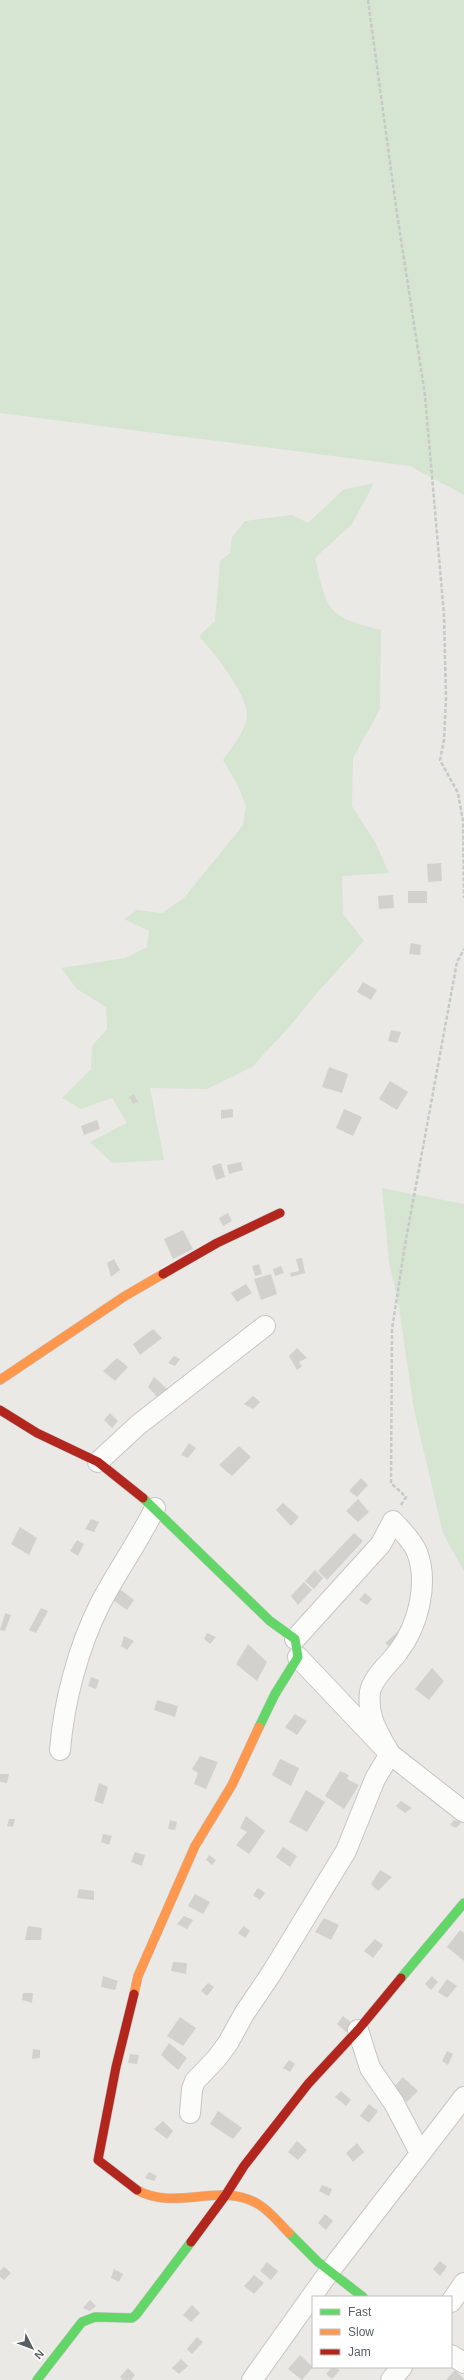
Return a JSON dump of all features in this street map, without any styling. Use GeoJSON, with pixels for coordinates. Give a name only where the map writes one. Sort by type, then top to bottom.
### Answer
{"type":"FeatureCollection","features":[{"type":"Feature","properties":{"kind":"street"},"geometry":{"type":"LineString","coordinates":[[0,1380],[125,1296],[217,1243],[280,1213]]}},
{"type":"Feature","properties":{"kind":"street"},"geometry":{"type":"LineString","coordinates":[[98,1462],[138,1425],[265,1326]]}},
{"type":"Feature","properties":{"kind":"street"},"geometry":{"type":"LineString","coordinates":[[0,1410],[37,1433],[98,1462],[155,1508],[296,1648],[390,1754],[464,1812]]}},
{"type":"Feature","properties":{"kind":"street"},"geometry":{"type":"LineString","coordinates":[[60,1750],[74,1671],[100,1605],[121,1566],[141,1536],[155,1508]]}},
{"type":"Feature","properties":{"kind":"street"},"geometry":{"type":"LineString","coordinates":[[362,2296],[329,2272],[293,2238],[267,2209],[243,2197],[225,2196],[159,2199],[148,2196],[98,2160],[116,2067],[138,1976],[195,1846],[232,1784],[296,1648],[380,1544],[392,1521],[409,1538],[417,1551],[421,1580],[420,1600],[409,1638],[370,1690],[370,1717],[390,1754]]}},
{"type":"Feature","properties":{"kind":"street"},"geometry":{"type":"LineString","coordinates":[[190,2113],[192,2089],[195,2082],[217,2058],[228,2043],[244,2014],[271,1974],[346,1851],[375,1779],[390,1754]]}},
{"type":"Feature","properties":{"kind":"street"},"geometry":{"type":"LineString","coordinates":[[37,2380],[82,2322],[96,2316],[132,2318],[136,2315],[225,2196],[244,2166],[308,2084],[358,2030],[464,1903]]}},
{"type":"Feature","properties":{"kind":"street"},"geometry":{"type":"LineString","coordinates":[[358,2030],[370,2068],[394,2103],[420,2153]]}},
{"type":"Feature","properties":{"kind":"street"},"geometry":{"type":"LineString","coordinates":[[252,2380],[329,2272],[464,2097]]}},
{"type":"Feature","properties":{"kind":"street"},"geometry":{"type":"LineString","coordinates":[[452,2301],[464,2283]]}},
{"type":"Feature","properties":{"kind":"street"},"geometry":{"type":"LineString","coordinates":[[452,2356],[464,2363]]}},
{"type":"Feature","properties":{"kind":"street"},"geometry":{"type":"LineString","coordinates":[[391,2380],[401,2368]]}},
{"type":"Feature","properties":{"kind":"path"},"geometry":{"type":"LineString","coordinates":[[368,0],[397,214],[425,395],[444,615],[446,698],[444,740],[440,760],[458,793],[463,821],[464,898]]}},
{"type":"Feature","properties":{"kind":"path"},"geometry":{"type":"LineString","coordinates":[[392,1521],[406,1496],[391,1483],[392,1329],[405,1244],[455,970],[457,962],[464,949]]}},
{"type":"Feature","properties":{"kind":"green space"},"geometry":{"type":"Polygon","coordinates":[[[0,0],[464,0],[464,495],[410,466],[0,413],[0,0]]]}},
{"type":"Feature","properties":{"kind":"green space"},"geometry":{"type":"Polygon","coordinates":[[[374,483],[352,524],[315,558],[323,590],[332,609],[339,615],[349,620],[381,630],[380,709],[353,758],[352,806],[375,842],[389,873],[342,876],[343,914],[364,941],[316,994],[291,1025],[252,1067],[207,1089],[150,1088],[164,1160],[112,1163],[90,1142],[127,1123],[112,1098],[81,1109],[62,1098],[91,1069],[92,1046],[107,1029],[106,1007],[77,989],[61,968],[125,958],[147,947],[149,931],[124,919],[137,910],[162,913],[184,898],[243,825],[246,806],[238,786],[223,760],[244,728],[247,717],[246,708],[242,697],[229,674],[199,636],[215,621],[220,561],[230,553],[232,537],[245,521],[292,515],[308,523],[343,490],[374,483]]]}},
{"type":"Feature","properties":{"kind":"green space"},"geometry":{"type":"Polygon","coordinates":[[[382,1188],[464,1204],[464,1571],[443,1533],[414,1410],[398,1301],[389,1262],[382,1188]]]}},
{"type":"Feature","properties":{"kind":"building"},"geometry":{"type":"Polygon","coordinates":[[[441,863],[442,881],[428,882],[427,864],[441,863]]]}},
{"type":"Feature","properties":{"kind":"building"},"geometry":{"type":"Polygon","coordinates":[[[408,891],[427,891],[427,903],[408,903],[408,891]]]}},
{"type":"Feature","properties":{"kind":"building"},"geometry":{"type":"Polygon","coordinates":[[[393,895],[394,908],[379,909],[378,896],[393,895]]]}},
{"type":"Feature","properties":{"kind":"building"},"geometry":{"type":"Polygon","coordinates":[[[411,943],[421,945],[420,955],[409,954],[411,943]]]}},
{"type":"Feature","properties":{"kind":"building"},"geometry":{"type":"Polygon","coordinates":[[[363,982],[377,990],[371,1000],[357,992],[363,982]]]}},
{"type":"Feature","properties":{"kind":"building"},"geometry":{"type":"Polygon","coordinates":[[[391,1030],[401,1032],[397,1043],[388,1041],[391,1030]]]}},
{"type":"Feature","properties":{"kind":"building"},"geometry":{"type":"Polygon","coordinates":[[[329,1067],[348,1074],[342,1093],[322,1087],[329,1067]]]}},
{"type":"Feature","properties":{"kind":"building"},"geometry":{"type":"Polygon","coordinates":[[[390,1081],[408,1092],[397,1110],[379,1099],[390,1081]]]}},
{"type":"Feature","properties":{"kind":"building"},"geometry":{"type":"Polygon","coordinates":[[[134,1094],[138,1102],[133,1104],[129,1097],[134,1094]]]}},
{"type":"Feature","properties":{"kind":"building"},"geometry":{"type":"Polygon","coordinates":[[[233,1109],[233,1117],[221,1119],[221,1110],[233,1109]]]}},
{"type":"Feature","properties":{"kind":"building"},"geometry":{"type":"Polygon","coordinates":[[[344,1109],[362,1117],[353,1136],[336,1128],[344,1109]]]}},
{"type":"Feature","properties":{"kind":"building"},"geometry":{"type":"Polygon","coordinates":[[[97,1120],[100,1129],[84,1135],[81,1126],[97,1120]]]}},
{"type":"Feature","properties":{"kind":"building"},"geometry":{"type":"Polygon","coordinates":[[[241,1162],[243,1170],[229,1174],[227,1165],[241,1162]]]}},
{"type":"Feature","properties":{"kind":"building"},"geometry":{"type":"Polygon","coordinates":[[[221,1163],[225,1177],[216,1180],[212,1166],[221,1163]]]}},
{"type":"Feature","properties":{"kind":"building"},"geometry":{"type":"Polygon","coordinates":[[[228,1213],[232,1221],[223,1226],[219,1218],[228,1213]]]}},
{"type":"Feature","properties":{"kind":"building"},"geometry":{"type":"Polygon","coordinates":[[[183,1230],[193,1249],[173,1259],[164,1239],[183,1230]]]}},
{"type":"Feature","properties":{"kind":"building"},"geometry":{"type":"Polygon","coordinates":[[[302,1258],[305,1273],[291,1277],[290,1273],[299,1271],[296,1259],[302,1258]]]}},
{"type":"Feature","properties":{"kind":"building"},"geometry":{"type":"Polygon","coordinates":[[[114,1259],[120,1270],[111,1277],[107,1263],[114,1259]]]}},
{"type":"Feature","properties":{"kind":"building"},"geometry":{"type":"Polygon","coordinates":[[[259,1264],[262,1274],[255,1276],[252,1266],[259,1264]]]}},
{"type":"Feature","properties":{"kind":"building"},"geometry":{"type":"Polygon","coordinates":[[[281,1266],[284,1273],[275,1276],[273,1269],[281,1266]]]}},
{"type":"Feature","properties":{"kind":"building"},"geometry":{"type":"Polygon","coordinates":[[[271,1274],[277,1294],[261,1300],[254,1279],[271,1274]]]}},
{"type":"Feature","properties":{"kind":"building"},"geometry":{"type":"Polygon","coordinates":[[[246,1284],[252,1293],[237,1302],[231,1293],[246,1284]]]}},
{"type":"Feature","properties":{"kind":"building"},"geometry":{"type":"Polygon","coordinates":[[[153,1329],[162,1338],[140,1355],[133,1344],[153,1329]]]}},
{"type":"Feature","properties":{"kind":"building"},"geometry":{"type":"Polygon","coordinates":[[[297,1348],[307,1358],[299,1362],[302,1366],[297,1370],[289,1356],[297,1348]]]}},
{"type":"Feature","properties":{"kind":"building"},"geometry":{"type":"Polygon","coordinates":[[[174,1356],[180,1359],[175,1366],[168,1363],[174,1356]]]}},
{"type":"Feature","properties":{"kind":"building"},"geometry":{"type":"Polygon","coordinates":[[[117,1358],[128,1367],[115,1381],[103,1371],[117,1358]]]}},
{"type":"Feature","properties":{"kind":"building"},"geometry":{"type":"Polygon","coordinates":[[[154,1377],[167,1389],[158,1398],[148,1387],[154,1377]]]}},
{"type":"Feature","properties":{"kind":"building"},"geometry":{"type":"Polygon","coordinates":[[[253,1396],[260,1402],[253,1409],[244,1404],[253,1396]]]}},
{"type":"Feature","properties":{"kind":"building"},"geometry":{"type":"Polygon","coordinates":[[[110,1413],[118,1421],[112,1428],[104,1420],[110,1413]]]}},
{"type":"Feature","properties":{"kind":"building"},"geometry":{"type":"Polygon","coordinates":[[[189,1443],[196,1448],[188,1458],[181,1455],[189,1443]]]}},
{"type":"Feature","properties":{"kind":"building"},"geometry":{"type":"Polygon","coordinates":[[[239,1446],[251,1457],[232,1476],[219,1465],[239,1446]]]}},
{"type":"Feature","properties":{"kind":"building"},"geometry":{"type":"Polygon","coordinates":[[[361,1478],[368,1485],[357,1497],[349,1491],[361,1478]]]}},
{"type":"Feature","properties":{"kind":"building"},"geometry":{"type":"Polygon","coordinates":[[[358,1499],[369,1512],[358,1522],[346,1511],[358,1499]]]}},
{"type":"Feature","properties":{"kind":"building"},"geometry":{"type":"Polygon","coordinates":[[[283,1503],[299,1517],[291,1526],[276,1510],[283,1503]]]}},
{"type":"Feature","properties":{"kind":"building"},"geometry":{"type":"Polygon","coordinates":[[[91,1519],[99,1522],[94,1532],[85,1529],[91,1519]]]}},
{"type":"Feature","properties":{"kind":"building"},"geometry":{"type":"Polygon","coordinates":[[[20,1527],[37,1538],[29,1555],[11,1544],[20,1527]]]}},
{"type":"Feature","properties":{"kind":"building"},"geometry":{"type":"Polygon","coordinates":[[[354,1533],[363,1541],[327,1580],[318,1571],[354,1533]]]}},
{"type":"Feature","properties":{"kind":"building"},"geometry":{"type":"Polygon","coordinates":[[[77,1540],[84,1544],[78,1556],[70,1551],[77,1540]]]}},
{"type":"Feature","properties":{"kind":"building"},"geometry":{"type":"Polygon","coordinates":[[[315,1570],[323,1578],[314,1589],[305,1581],[315,1570]]]}},
{"type":"Feature","properties":{"kind":"building"},"geometry":{"type":"Polygon","coordinates":[[[304,1582],[312,1590],[298,1605],[291,1596],[304,1582]]]}},
{"type":"Feature","properties":{"kind":"building"},"geometry":{"type":"Polygon","coordinates":[[[120,1589],[134,1600],[127,1610],[113,1600],[120,1589]]]}},
{"type":"Feature","properties":{"kind":"building"},"geometry":{"type":"Polygon","coordinates":[[[365,1593],[372,1599],[367,1605],[359,1600],[365,1593]]]}},
{"type":"Feature","properties":{"kind":"building"},"geometry":{"type":"Polygon","coordinates":[[[41,1608],[48,1611],[36,1633],[29,1630],[41,1608]]]}},
{"type":"Feature","properties":{"kind":"building"},"geometry":{"type":"Polygon","coordinates":[[[5,1613],[11,1615],[5,1631],[0,1630],[5,1613]]]}},
{"type":"Feature","properties":{"kind":"building"},"geometry":{"type":"Polygon","coordinates":[[[403,1627],[390,1647],[385,1643],[403,1627]]]}},
{"type":"Feature","properties":{"kind":"building"},"geometry":{"type":"Polygon","coordinates":[[[207,1633],[216,1637],[210,1644],[204,1639],[207,1633]]]}},
{"type":"Feature","properties":{"kind":"building"},"geometry":{"type":"Polygon","coordinates":[[[124,1636],[134,1641],[127,1650],[121,1646],[124,1636]]]}},
{"type":"Feature","properties":{"kind":"building"},"geometry":{"type":"Polygon","coordinates":[[[248,1644],[267,1662],[257,1681],[236,1664],[248,1644]]]}},
{"type":"Feature","properties":{"kind":"building"},"geometry":{"type":"Polygon","coordinates":[[[432,1668],[444,1681],[429,1700],[415,1689],[432,1668]]]}},
{"type":"Feature","properties":{"kind":"building"},"geometry":{"type":"Polygon","coordinates":[[[91,1677],[99,1680],[96,1689],[88,1686],[91,1677]]]}},
{"type":"Feature","properties":{"kind":"building"},"geometry":{"type":"Polygon","coordinates":[[[157,1700],[178,1706],[175,1717],[154,1710],[157,1700]]]}},
{"type":"Feature","properties":{"kind":"building"},"geometry":{"type":"Polygon","coordinates":[[[295,1714],[307,1721],[297,1735],[285,1727],[295,1714]]]}},
{"type":"Feature","properties":{"kind":"building"},"geometry":{"type":"Polygon","coordinates":[[[200,1756],[218,1762],[206,1789],[194,1784],[198,1773],[192,1769],[200,1756]]]}},
{"type":"Feature","properties":{"kind":"building"},"geometry":{"type":"Polygon","coordinates":[[[280,1759],[299,1768],[291,1786],[272,1775],[280,1759]]]}},
{"type":"Feature","properties":{"kind":"building"},"geometry":{"type":"Polygon","coordinates":[[[340,1771],[349,1775],[347,1779],[359,1785],[344,1809],[325,1796],[340,1771]]]}},
{"type":"Feature","properties":{"kind":"building"},"geometry":{"type":"Polygon","coordinates":[[[0,1774],[9,1774],[7,1783],[0,1782],[0,1774]]]}},
{"type":"Feature","properties":{"kind":"building"},"geometry":{"type":"Polygon","coordinates":[[[99,1783],[108,1787],[103,1804],[94,1801],[99,1783]]]}},
{"type":"Feature","properties":{"kind":"building"},"geometry":{"type":"Polygon","coordinates":[[[306,1790],[325,1802],[307,1832],[289,1822],[306,1790]]]}},
{"type":"Feature","properties":{"kind":"building"},"geometry":{"type":"Polygon","coordinates":[[[401,1801],[412,1808],[405,1813],[396,1806],[401,1801]]]}},
{"type":"Feature","properties":{"kind":"building"},"geometry":{"type":"Polygon","coordinates":[[[246,1816],[265,1831],[249,1854],[236,1845],[247,1832],[240,1828],[246,1816]]]}},
{"type":"Feature","properties":{"kind":"building"},"geometry":{"type":"Polygon","coordinates":[[[9,1819],[15,1819],[13,1827],[7,1826],[9,1819]]]}},
{"type":"Feature","properties":{"kind":"building"},"geometry":{"type":"Polygon","coordinates":[[[170,1820],[177,1822],[175,1830],[168,1829],[170,1820]]]}},
{"type":"Feature","properties":{"kind":"building"},"geometry":{"type":"Polygon","coordinates":[[[454,1820],[461,1823],[456,1828],[450,1825],[454,1820]]]}},
{"type":"Feature","properties":{"kind":"building"},"geometry":{"type":"Polygon","coordinates":[[[103,1834],[112,1836],[109,1845],[101,1842],[103,1834]]]}},
{"type":"Feature","properties":{"kind":"building"},"geometry":{"type":"Polygon","coordinates":[[[283,1847],[297,1856],[290,1867],[276,1857],[283,1847]]]}},
{"type":"Feature","properties":{"kind":"building"},"geometry":{"type":"Polygon","coordinates":[[[135,1852],[145,1855],[142,1866],[131,1862],[135,1852]]]}},
{"type":"Feature","properties":{"kind":"building"},"geometry":{"type":"Polygon","coordinates":[[[209,1855],[216,1860],[212,1865],[206,1860],[209,1855]]]}},
{"type":"Feature","properties":{"kind":"building"},"geometry":{"type":"Polygon","coordinates":[[[380,1870],[392,1877],[378,1891],[371,1884],[380,1870]]]}},
{"type":"Feature","properties":{"kind":"building"},"geometry":{"type":"Polygon","coordinates":[[[258,1888],[265,1893],[260,1900],[253,1895],[258,1888]]]}},
{"type":"Feature","properties":{"kind":"building"},"geometry":{"type":"Polygon","coordinates":[[[79,1889],[94,1891],[94,1900],[77,1898],[79,1889]]]}},
{"type":"Feature","properties":{"kind":"building"},"geometry":{"type":"Polygon","coordinates":[[[195,1894],[210,1902],[203,1914],[188,1906],[195,1894]]]}},
{"type":"Feature","properties":{"kind":"building"},"geometry":{"type":"Polygon","coordinates":[[[184,1916],[193,1920],[187,1929],[177,1924],[184,1916]]]}},
{"type":"Feature","properties":{"kind":"building"},"geometry":{"type":"Polygon","coordinates":[[[324,1918],[339,1925],[331,1940],[315,1932],[324,1918]]]}},
{"type":"Feature","properties":{"kind":"building"},"geometry":{"type":"Polygon","coordinates":[[[28,1926],[42,1928],[41,1940],[25,1940],[28,1926]]]}},
{"type":"Feature","properties":{"kind":"building"},"geometry":{"type":"Polygon","coordinates":[[[244,1926],[250,1931],[245,1938],[238,1933],[244,1926]]]}},
{"type":"Feature","properties":{"kind":"building"},"geometry":{"type":"Polygon","coordinates":[[[460,1930],[464,1933],[464,1961],[447,1947],[460,1930]]]}},
{"type":"Feature","properties":{"kind":"building"},"geometry":{"type":"Polygon","coordinates":[[[375,1939],[383,1945],[373,1958],[364,1951],[375,1939]]]}},
{"type":"Feature","properties":{"kind":"building"},"geometry":{"type":"Polygon","coordinates":[[[173,1962],[187,1963],[186,1974],[171,1971],[173,1962]]]}},
{"type":"Feature","properties":{"kind":"building"},"geometry":{"type":"Polygon","coordinates":[[[103,1976],[118,1981],[115,1990],[101,1987],[103,1976]]]}},
{"type":"Feature","properties":{"kind":"building"},"geometry":{"type":"Polygon","coordinates":[[[432,1976],[438,1982],[431,1990],[425,1984],[432,1976]]]}},
{"type":"Feature","properties":{"kind":"building"},"geometry":{"type":"Polygon","coordinates":[[[447,1979],[457,1986],[447,1998],[438,1992],[447,1979]]]}},
{"type":"Feature","properties":{"kind":"building"},"geometry":{"type":"Polygon","coordinates":[[[208,1983],[214,1987],[207,1996],[201,1991],[208,1983]]]}},
{"type":"Feature","properties":{"kind":"building"},"geometry":{"type":"Polygon","coordinates":[[[23,1993],[33,1993],[32,2003],[22,2000],[23,1993]]]}},
{"type":"Feature","properties":{"kind":"building"},"geometry":{"type":"Polygon","coordinates":[[[343,2016],[353,2024],[346,2032],[337,2024],[343,2016]]]}},
{"type":"Feature","properties":{"kind":"building"},"geometry":{"type":"Polygon","coordinates":[[[180,2017],[196,2028],[183,2046],[167,2036],[180,2017]]]}},
{"type":"Feature","properties":{"kind":"building"},"geometry":{"type":"Polygon","coordinates":[[[169,2043],[187,2058],[178,2070],[161,2055],[169,2043]]]}},
{"type":"Feature","properties":{"kind":"building"},"geometry":{"type":"Polygon","coordinates":[[[33,2049],[40,2050],[40,2058],[32,2059],[33,2049]]]}},
{"type":"Feature","properties":{"kind":"building"},"geometry":{"type":"Polygon","coordinates":[[[447,2051],[453,2054],[448,2065],[442,2061],[447,2051]]]}},
{"type":"Feature","properties":{"kind":"building"},"geometry":{"type":"Polygon","coordinates":[[[130,2054],[139,2055],[137,2064],[128,2063],[130,2054]]]}},
{"type":"Feature","properties":{"kind":"building"},"geometry":{"type":"Polygon","coordinates":[[[289,2060],[295,2064],[290,2072],[283,2068],[289,2060]]]}},
{"type":"Feature","properties":{"kind":"building"},"geometry":{"type":"Polygon","coordinates":[[[403,2077],[418,2091],[407,2102],[392,2089],[403,2077]]]}},
{"type":"Feature","properties":{"kind":"building"},"geometry":{"type":"Polygon","coordinates":[[[341,2091],[351,2100],[346,2106],[335,2097],[341,2091]]]}},
{"type":"Feature","properties":{"kind":"building"},"geometry":{"type":"Polygon","coordinates":[[[369,2104],[378,2111],[369,2123],[360,2116],[369,2104]]]}},
{"type":"Feature","properties":{"kind":"building"},"geometry":{"type":"Polygon","coordinates":[[[218,2111],[242,2128],[233,2139],[210,2124],[218,2111]]]}},
{"type":"Feature","properties":{"kind":"building"},"geometry":{"type":"Polygon","coordinates":[[[163,2121],[173,2131],[167,2139],[154,2129],[163,2121]]]}},
{"type":"Feature","properties":{"kind":"building"},"geometry":{"type":"Polygon","coordinates":[[[297,2141],[307,2150],[298,2160],[288,2152],[297,2141]]]}},
{"type":"Feature","properties":{"kind":"building"},"geometry":{"type":"Polygon","coordinates":[[[357,2143],[364,2152],[353,2162],[346,2153],[357,2143]]]}},
{"type":"Feature","properties":{"kind":"building"},"geometry":{"type":"Polygon","coordinates":[[[149,2172],[157,2176],[154,2181],[145,2178],[149,2172]]]}},
{"type":"Feature","properties":{"kind":"building"},"geometry":{"type":"Polygon","coordinates":[[[322,2185],[332,2189],[329,2196],[319,2191],[322,2185]]]}},
{"type":"Feature","properties":{"kind":"building"},"geometry":{"type":"Polygon","coordinates":[[[325,2214],[333,2221],[326,2230],[318,2223],[325,2214]]]}},
{"type":"Feature","properties":{"kind":"building"},"geometry":{"type":"Polygon","coordinates":[[[440,2261],[447,2267],[440,2276],[433,2269],[440,2261]]]}},
{"type":"Feature","properties":{"kind":"building"},"geometry":{"type":"Polygon","coordinates":[[[267,2262],[278,2271],[271,2280],[260,2271],[267,2262]]]}},
{"type":"Feature","properties":{"kind":"building"},"geometry":{"type":"Polygon","coordinates":[[[4,2267],[11,2273],[4,2280],[0,2277],[0,2271],[4,2267]]]}},
{"type":"Feature","properties":{"kind":"building"},"geometry":{"type":"Polygon","coordinates":[[[114,2269],[123,2274],[119,2282],[111,2278],[114,2269]]]}},
{"type":"Feature","properties":{"kind":"building"},"geometry":{"type":"Polygon","coordinates":[[[254,2275],[264,2283],[254,2294],[244,2286],[254,2275]]]}},
{"type":"Feature","properties":{"kind":"building"},"geometry":{"type":"Polygon","coordinates":[[[90,2300],[96,2306],[90,2311],[83,2308],[90,2300]]]}},
{"type":"Feature","properties":{"kind":"building"},"geometry":{"type":"Polygon","coordinates":[[[192,2305],[200,2313],[191,2322],[183,2315],[192,2305]]]}},
{"type":"Feature","properties":{"kind":"building"},"geometry":{"type":"Polygon","coordinates":[[[197,2337],[203,2342],[192,2354],[187,2349],[197,2337]]]}},
{"type":"Feature","properties":{"kind":"building"},"geometry":{"type":"Polygon","coordinates":[[[300,2355],[312,2366],[312,2368],[302,2380],[288,2369],[300,2355]]]}},
{"type":"Feature","properties":{"kind":"building"},"geometry":{"type":"Polygon","coordinates":[[[181,2359],[188,2366],[179,2374],[172,2368],[181,2359]]]}},
{"type":"Feature","properties":{"kind":"building"},"geometry":{"type":"Polygon","coordinates":[[[128,2368],[135,2375],[131,2380],[123,2380],[120,2377],[128,2368]]]}},
{"type":"Feature","properties":{"kind":"building"},"geometry":{"type":"Polygon","coordinates":[[[331,2368],[340,2370],[332,2379],[326,2374],[331,2368]]]}},
{"type":"Feature","properties":{"kind":"building"},"geometry":{"type":"Polygon","coordinates":[[[455,2370],[464,2380],[446,2380],[455,2370]]]}},
{"type":"Feature","properties":{"kind":"traffic: fast"},"geometry":{"type":"LineString","coordinates":[[143,1498],[270,1621],[295,1639],[298,1657],[275,1694],[259,1727]]}},
{"type":"Feature","properties":{"kind":"traffic: fast"},"geometry":{"type":"LineString","coordinates":[[401,1978],[464,1903]]}},
{"type":"Feature","properties":{"kind":"traffic: fast"},"geometry":{"type":"LineString","coordinates":[[289,2233],[318,2262],[362,2296]]}},
{"type":"Feature","properties":{"kind":"traffic: fast"},"geometry":{"type":"LineString","coordinates":[[37,2380],[82,2322],[95,2317],[132,2318],[136,2315],[191,2242]]}},
{"type":"Feature","properties":{"kind":"traffic: slow"},"geometry":{"type":"LineString","coordinates":[[0,1380],[125,1296],[163,1274]]}},
{"type":"Feature","properties":{"kind":"traffic: slow"},"geometry":{"type":"LineString","coordinates":[[134,1994],[138,1976],[195,1846],[232,1785],[259,1727]]}},
{"type":"Feature","properties":{"kind":"traffic: slow"},"geometry":{"type":"LineString","coordinates":[[137,2190],[152,2196],[167,2198],[213,2195],[229,2195],[243,2198],[262,2207],[289,2233]]}},
{"type":"Feature","properties":{"kind":"traffic: jam"},"geometry":{"type":"LineString","coordinates":[[163,1274],[217,1243],[280,1213]]}},
{"type":"Feature","properties":{"kind":"traffic: jam"},"geometry":{"type":"LineString","coordinates":[[0,1410],[37,1433],[98,1462],[143,1498]]}},
{"type":"Feature","properties":{"kind":"traffic: jam"},"geometry":{"type":"LineString","coordinates":[[191,2242],[225,2196],[244,2166],[308,2084],[358,2030],[401,1978]]}},
{"type":"Feature","properties":{"kind":"traffic: jam"},"geometry":{"type":"LineString","coordinates":[[134,1994],[116,2067],[98,2160],[137,2190]]}}]}
